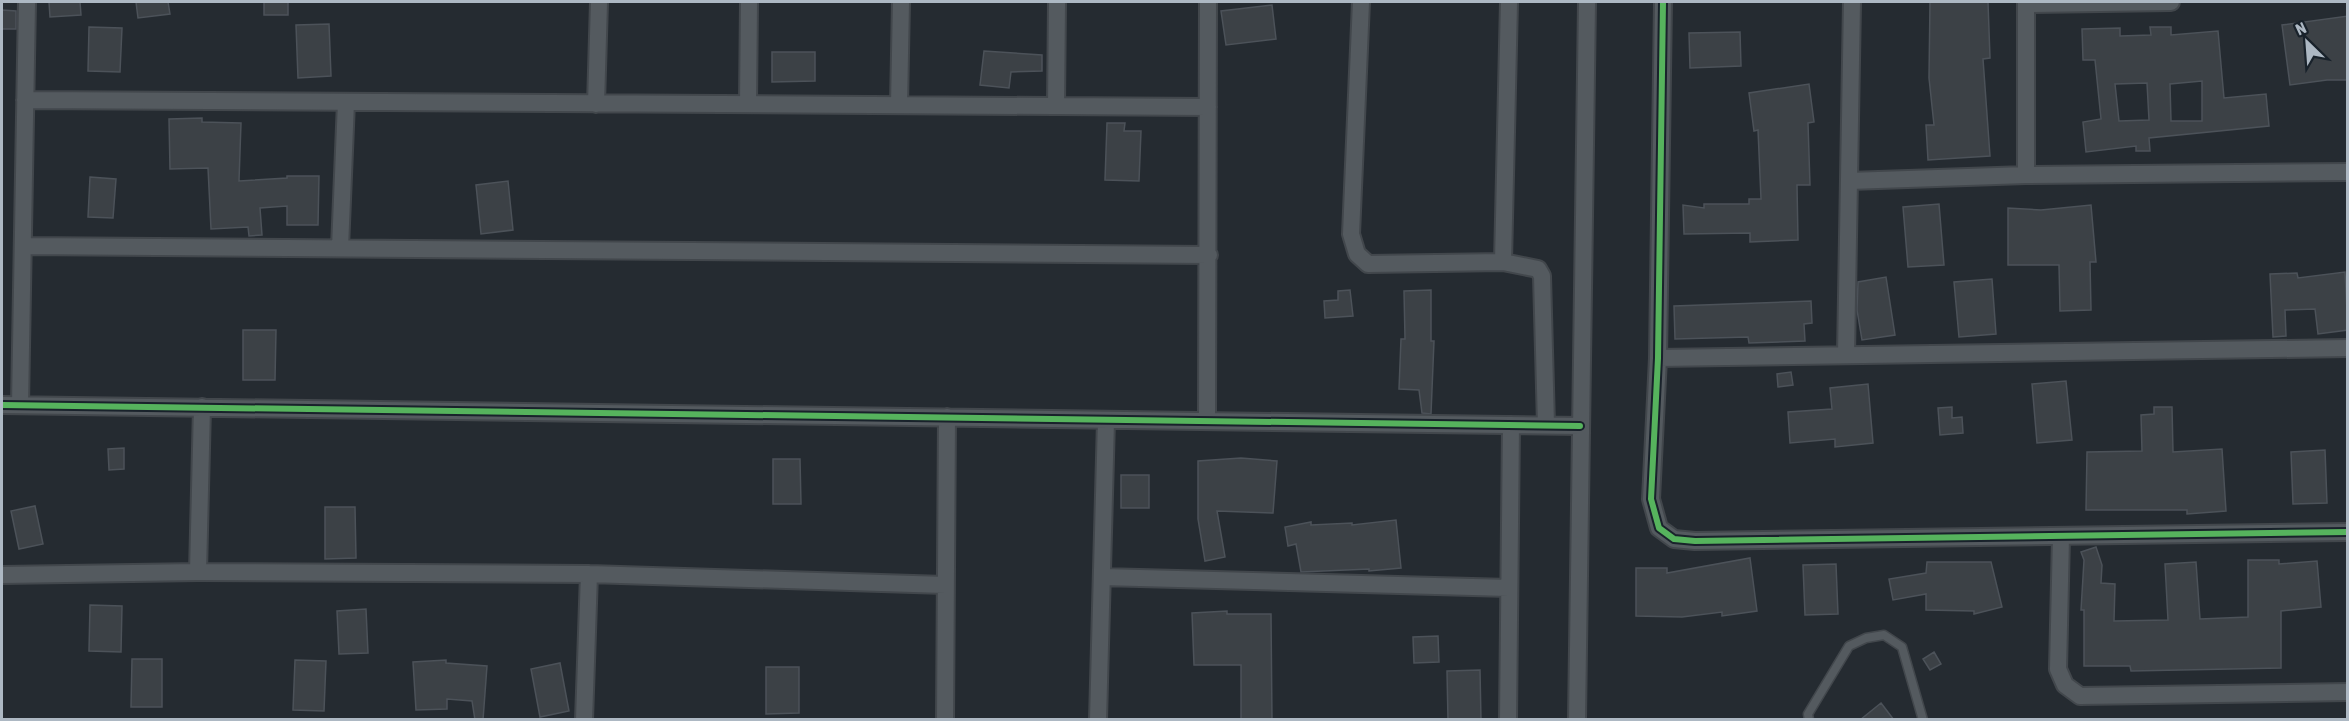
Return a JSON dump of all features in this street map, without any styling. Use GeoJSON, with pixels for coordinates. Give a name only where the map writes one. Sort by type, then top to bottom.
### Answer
{"type":"FeatureCollection","features":[{"type":"Feature","properties":{"kind":"street"},"geometry":{"type":"LineString","coordinates":[[20,405],[27,2]]}},
{"type":"Feature","properties":{"kind":"street"},"geometry":{"type":"LineString","coordinates":[[596,104],[598,2]]}},
{"type":"Feature","properties":{"kind":"street"},"geometry":{"type":"LineString","coordinates":[[748,103],[749,2]]}},
{"type":"Feature","properties":{"kind":"street"},"geometry":{"type":"LineString","coordinates":[[899,105],[901,2]]}},
{"type":"Feature","properties":{"kind":"street"},"geometry":{"type":"LineString","coordinates":[[1056,106],[1057,2]]}},
{"type":"Feature","properties":{"kind":"street"},"geometry":{"type":"LineString","coordinates":[[1207,421],[1208,2]]}},
{"type":"Feature","properties":{"kind":"street"},"geometry":{"type":"LineString","coordinates":[[1361,2],[1351,234],[1357,254],[1368,264],[1503,262],[1531,265],[1538,269],[1542,276],[1545,425]]}},
{"type":"Feature","properties":{"kind":"street"},"geometry":{"type":"LineString","coordinates":[[1503,262],[1509,2]]}},
{"type":"Feature","properties":{"kind":"street"},"geometry":{"type":"LineString","coordinates":[[1577,720],[1587,2]]}},
{"type":"Feature","properties":{"kind":"street"},"geometry":{"type":"LineString","coordinates":[[1663,2],[1658,358],[1651,498],[1659,528],[1674,539],[1695,541],[2348,532]]}},
{"type":"Feature","properties":{"kind":"street"},"geometry":{"type":"LineString","coordinates":[[1846,356],[1852,2]]}},
{"type":"Feature","properties":{"kind":"street"},"geometry":{"type":"LineString","coordinates":[[2026,175],[2026,3],[2171,2]]}},
{"type":"Feature","properties":{"kind":"street"},"geometry":{"type":"LineString","coordinates":[[25,100],[1208,107]]}},
{"type":"Feature","properties":{"kind":"street"},"geometry":{"type":"LineString","coordinates":[[340,248],[346,102]]}},
{"type":"Feature","properties":{"kind":"street"},"geometry":{"type":"LineString","coordinates":[[1849,181],[2026,175],[2348,172]]}},
{"type":"Feature","properties":{"kind":"street"},"geometry":{"type":"LineString","coordinates":[[23,246],[1209,255]]}},
{"type":"Feature","properties":{"kind":"street"},"geometry":{"type":"LineString","coordinates":[[1658,358],[2348,348]]}},
{"type":"Feature","properties":{"kind":"street"},"geometry":{"type":"LineString","coordinates":[[2,405],[1580,426]]}},
{"type":"Feature","properties":{"kind":"street"},"geometry":{"type":"LineString","coordinates":[[198,572],[202,407]]}},
{"type":"Feature","properties":{"kind":"street"},"geometry":{"type":"LineString","coordinates":[[945,720],[947,417]]}},
{"type":"Feature","properties":{"kind":"street"},"geometry":{"type":"LineString","coordinates":[[1098,720],[1106,420]]}},
{"type":"Feature","properties":{"kind":"street"},"geometry":{"type":"LineString","coordinates":[[1508,720],[1511,425]]}},
{"type":"Feature","properties":{"kind":"street"},"geometry":{"type":"LineString","coordinates":[[2061,537],[2058,669],[2065,685],[2080,696],[2348,692]]}},
{"type":"Feature","properties":{"kind":"street"},"geometry":{"type":"LineString","coordinates":[[2,575],[198,572],[589,574],[945,585]]}},
{"type":"Feature","properties":{"kind":"street"},"geometry":{"type":"LineString","coordinates":[[584,720],[589,574]]}},
{"type":"Feature","properties":{"kind":"street"},"geometry":{"type":"LineString","coordinates":[[1102,577],[1509,588]]}},
{"type":"Feature","properties":{"kind":"lane"},"geometry":{"type":"LineString","coordinates":[[1809,720],[1808,714],[1849,646],[1866,638],[1884,635],[1902,648],[1923,720]]}},
{"type":"Feature","properties":{"kind":"building"},"geometry":{"type":"Polygon","coordinates":[[[49,2],[80,2],[81,15],[50,17],[49,2]]]}},
{"type":"Feature","properties":{"kind":"building"},"geometry":{"type":"Polygon","coordinates":[[[136,2],[168,2],[170,14],[138,18],[136,2]]]}},
{"type":"Feature","properties":{"kind":"building"},"geometry":{"type":"Polygon","coordinates":[[[264,2],[288,2],[288,15],[264,15],[264,2]]]}},
{"type":"Feature","properties":{"kind":"building"},"geometry":{"type":"Polygon","coordinates":[[[1930,2],[1988,2],[1990,58],[1983,59],[1990,156],[1928,160],[1926,125],[1934,125],[1929,78],[1930,2]]]}},
{"type":"Feature","properties":{"kind":"building"},"geometry":{"type":"Polygon","coordinates":[[[1272,5],[1276,39],[1226,45],[1221,11],[1272,5]]]}},
{"type":"Feature","properties":{"kind":"building"},"geometry":{"type":"Polygon","coordinates":[[[2,10],[16,11],[16,29],[2,29],[2,10]]]}},
{"type":"Feature","properties":{"kind":"building"},"geometry":{"type":"Polygon","coordinates":[[[2348,16],[2348,80],[2327,80],[2290,85],[2282,25],[2348,16]]]}},
{"type":"Feature","properties":{"kind":"building"},"geometry":{"type":"Polygon","coordinates":[[[329,24],[331,76],[298,78],[296,25],[329,24]]]}},
{"type":"Feature","properties":{"kind":"building"},"geometry":{"type":"Polygon","coordinates":[[[89,27],[122,28],[120,72],[88,71],[89,27]]]}},
{"type":"Feature","properties":{"kind":"building"},"geometry":{"type":"Polygon","coordinates":[[[2150,27],[2171,27],[2171,35],[2218,31],[2224,98],[2266,94],[2269,126],[2149,138],[2150,151],[2136,151],[2136,146],[2086,152],[2083,122],[2101,119],[2095,60],[2083,60],[2082,29],[2120,28],[2120,36],[2151,35],[2150,27]],[[2202,81],[2170,84],[2171,121],[2202,121],[2202,81]],[[2147,83],[2115,84],[2119,121],[2149,120],[2147,83]]]}},
{"type":"Feature","properties":{"kind":"building"},"geometry":{"type":"Polygon","coordinates":[[[1740,32],[1741,66],[1690,68],[1689,33],[1740,32]]]}},
{"type":"Feature","properties":{"kind":"building"},"geometry":{"type":"Polygon","coordinates":[[[984,51],[1042,55],[1042,71],[1011,72],[1009,88],[980,85],[984,51]]]}},
{"type":"Feature","properties":{"kind":"building"},"geometry":{"type":"Polygon","coordinates":[[[772,52],[815,52],[815,81],[772,82],[772,52]]]}},
{"type":"Feature","properties":{"kind":"building"},"geometry":{"type":"Polygon","coordinates":[[[1809,84],[1814,122],[1808,123],[1810,185],[1797,185],[1798,240],[1750,242],[1750,233],[1684,234],[1683,205],[1704,208],[1704,204],[1749,204],[1749,199],[1761,199],[1758,130],[1754,131],[1749,93],[1809,84]]]}},
{"type":"Feature","properties":{"kind":"building"},"geometry":{"type":"Polygon","coordinates":[[[202,118],[202,122],[241,123],[239,181],[287,178],[287,176],[319,176],[318,225],[287,225],[287,206],[260,208],[262,235],[249,236],[248,227],[211,229],[208,168],[170,169],[169,119],[202,118]]]}},
{"type":"Feature","properties":{"kind":"building"},"geometry":{"type":"Polygon","coordinates":[[[1107,123],[1125,123],[1124,131],[1141,131],[1139,181],[1105,180],[1107,123]]]}},
{"type":"Feature","properties":{"kind":"building"},"geometry":{"type":"Polygon","coordinates":[[[90,177],[116,179],[113,218],[88,217],[90,177]]]}},
{"type":"Feature","properties":{"kind":"building"},"geometry":{"type":"Polygon","coordinates":[[[508,181],[513,230],[481,234],[476,185],[508,181]]]}},
{"type":"Feature","properties":{"kind":"building"},"geometry":{"type":"Polygon","coordinates":[[[1939,204],[1944,265],[1908,267],[1903,207],[1939,204]]]}},
{"type":"Feature","properties":{"kind":"building"},"geometry":{"type":"Polygon","coordinates":[[[2091,205],[2096,262],[2090,262],[2091,310],[2060,311],[2059,265],[2008,265],[2008,208],[2041,210],[2091,205]]]}},
{"type":"Feature","properties":{"kind":"building"},"geometry":{"type":"Polygon","coordinates":[[[2345,272],[2348,330],[2318,334],[2315,309],[2285,310],[2286,336],[2273,337],[2270,274],[2297,273],[2298,278],[2345,272]]]}},
{"type":"Feature","properties":{"kind":"building"},"geometry":{"type":"Polygon","coordinates":[[[1886,277],[1895,335],[1862,340],[1857,310],[1858,282],[1886,277]]]}},
{"type":"Feature","properties":{"kind":"building"},"geometry":{"type":"Polygon","coordinates":[[[1992,279],[1996,334],[1959,337],[1954,282],[1992,279]]]}},
{"type":"Feature","properties":{"kind":"building"},"geometry":{"type":"Polygon","coordinates":[[[1350,290],[1353,316],[1325,318],[1324,301],[1338,300],[1338,291],[1350,290]]]}},
{"type":"Feature","properties":{"kind":"building"},"geometry":{"type":"Polygon","coordinates":[[[1431,290],[1431,341],[1434,341],[1431,414],[1422,413],[1419,390],[1399,389],[1401,339],[1405,339],[1404,291],[1431,290]]]}},
{"type":"Feature","properties":{"kind":"building"},"geometry":{"type":"Polygon","coordinates":[[[1811,301],[1812,323],[1804,324],[1805,341],[1749,343],[1748,337],[1675,339],[1674,306],[1811,301]]]}},
{"type":"Feature","properties":{"kind":"building"},"geometry":{"type":"Polygon","coordinates":[[[243,330],[276,330],[275,380],[243,380],[243,330]]]}},
{"type":"Feature","properties":{"kind":"building"},"geometry":{"type":"Polygon","coordinates":[[[1791,372],[1793,385],[1778,387],[1777,374],[1791,372]]]}},
{"type":"Feature","properties":{"kind":"building"},"geometry":{"type":"Polygon","coordinates":[[[2066,381],[2072,440],[2037,443],[2032,384],[2066,381]]]}},
{"type":"Feature","properties":{"kind":"building"},"geometry":{"type":"Polygon","coordinates":[[[1868,384],[1873,443],[1835,447],[1835,439],[1790,443],[1788,412],[1832,409],[1830,388],[1868,384]]]}},
{"type":"Feature","properties":{"kind":"building"},"geometry":{"type":"Polygon","coordinates":[[[1952,407],[1952,418],[1962,417],[1963,433],[1940,435],[1938,408],[1952,407]]]}},
{"type":"Feature","properties":{"kind":"building"},"geometry":{"type":"Polygon","coordinates":[[[2154,407],[2172,407],[2173,452],[2222,449],[2226,511],[2187,514],[2187,510],[2086,510],[2087,452],[2142,451],[2141,415],[2154,414],[2154,407]]]}},
{"type":"Feature","properties":{"kind":"building"},"geometry":{"type":"Polygon","coordinates":[[[124,448],[124,469],[109,470],[108,449],[124,448]]]}},
{"type":"Feature","properties":{"kind":"building"},"geometry":{"type":"Polygon","coordinates":[[[2325,450],[2327,503],[2293,504],[2291,452],[2325,450]]]}},
{"type":"Feature","properties":{"kind":"building"},"geometry":{"type":"Polygon","coordinates":[[[1241,458],[1277,461],[1273,513],[1217,511],[1225,557],[1205,561],[1198,519],[1198,461],[1241,458]]]}},
{"type":"Feature","properties":{"kind":"building"},"geometry":{"type":"Polygon","coordinates":[[[773,459],[800,459],[801,504],[773,504],[773,459]]]}},
{"type":"Feature","properties":{"kind":"building"},"geometry":{"type":"Polygon","coordinates":[[[1121,475],[1149,475],[1149,508],[1121,508],[1121,475]]]}},
{"type":"Feature","properties":{"kind":"building"},"geometry":{"type":"Polygon","coordinates":[[[35,506],[43,544],[19,549],[11,511],[35,506]]]}},
{"type":"Feature","properties":{"kind":"building"},"geometry":{"type":"Polygon","coordinates":[[[325,507],[355,507],[356,558],[325,559],[325,507]]]}},
{"type":"Feature","properties":{"kind":"building"},"geometry":{"type":"Polygon","coordinates":[[[1396,520],[1401,568],[1369,571],[1369,569],[1301,572],[1296,544],[1288,546],[1285,527],[1311,522],[1311,525],[1352,523],[1352,525],[1396,520]]]}},
{"type":"Feature","properties":{"kind":"building"},"geometry":{"type":"Polygon","coordinates":[[[2096,547],[2102,565],[2101,583],[2115,584],[2114,621],[2168,620],[2165,564],[2196,562],[2200,619],[2248,617],[2248,560],[2279,560],[2279,564],[2317,561],[2321,607],[2281,611],[2281,668],[2131,671],[2130,666],[2084,666],[2084,610],[2081,610],[2084,560],[2081,552],[2096,547]]]}},
{"type":"Feature","properties":{"kind":"building"},"geometry":{"type":"Polygon","coordinates":[[[1750,558],[1757,611],[1722,616],[1722,612],[1682,617],[1636,616],[1636,568],[1667,568],[1667,573],[1750,558]]]}},
{"type":"Feature","properties":{"kind":"building"},"geometry":{"type":"Polygon","coordinates":[[[1927,562],[1991,562],[2002,607],[1974,614],[1974,611],[1926,610],[1926,594],[1893,600],[1889,579],[1926,573],[1927,562]]]}},
{"type":"Feature","properties":{"kind":"building"},"geometry":{"type":"Polygon","coordinates":[[[1836,564],[1838,614],[1805,615],[1803,565],[1836,564]]]}},
{"type":"Feature","properties":{"kind":"building"},"geometry":{"type":"Polygon","coordinates":[[[90,605],[122,606],[121,652],[89,651],[90,605]]]}},
{"type":"Feature","properties":{"kind":"building"},"geometry":{"type":"Polygon","coordinates":[[[366,609],[368,653],[339,654],[337,611],[366,609]]]}},
{"type":"Feature","properties":{"kind":"building"},"geometry":{"type":"Polygon","coordinates":[[[1227,611],[1227,614],[1271,614],[1272,720],[1241,720],[1241,665],[1194,665],[1192,613],[1227,611]]]}},
{"type":"Feature","properties":{"kind":"building"},"geometry":{"type":"Polygon","coordinates":[[[1438,636],[1439,662],[1414,663],[1413,637],[1438,636]]]}},
{"type":"Feature","properties":{"kind":"building"},"geometry":{"type":"Polygon","coordinates":[[[1934,652],[1941,664],[1930,670],[1923,659],[1934,652]]]}},
{"type":"Feature","properties":{"kind":"building"},"geometry":{"type":"Polygon","coordinates":[[[132,659],[162,659],[162,707],[131,707],[132,659]]]}},
{"type":"Feature","properties":{"kind":"building"},"geometry":{"type":"Polygon","coordinates":[[[295,660],[326,661],[324,711],[293,710],[295,660]]]}},
{"type":"Feature","properties":{"kind":"building"},"geometry":{"type":"Polygon","coordinates":[[[446,660],[446,663],[487,666],[483,720],[475,720],[472,701],[447,699],[447,709],[416,710],[413,662],[446,660]]]}},
{"type":"Feature","properties":{"kind":"building"},"geometry":{"type":"Polygon","coordinates":[[[560,663],[569,711],[540,717],[531,669],[560,663]]]}},
{"type":"Feature","properties":{"kind":"building"},"geometry":{"type":"Polygon","coordinates":[[[766,667],[799,667],[799,713],[766,714],[766,667]]]}},
{"type":"Feature","properties":{"kind":"building"},"geometry":{"type":"Polygon","coordinates":[[[1480,670],[1481,720],[1448,720],[1447,671],[1480,670]]]}},
{"type":"Feature","properties":{"kind":"building"},"geometry":{"type":"Polygon","coordinates":[[[1881,703],[1894,720],[1860,720],[1881,703]]]}},
{"type":"Feature","properties":{"kind":"cycle path"},"geometry":{"type":"LineString","coordinates":[[1663,2],[1658,358],[1651,499],[1659,528],[1674,539],[1695,541],[2348,532]]}},
{"type":"Feature","properties":{"kind":"cycle path"},"geometry":{"type":"LineString","coordinates":[[2,405],[1580,426]]}}]}
